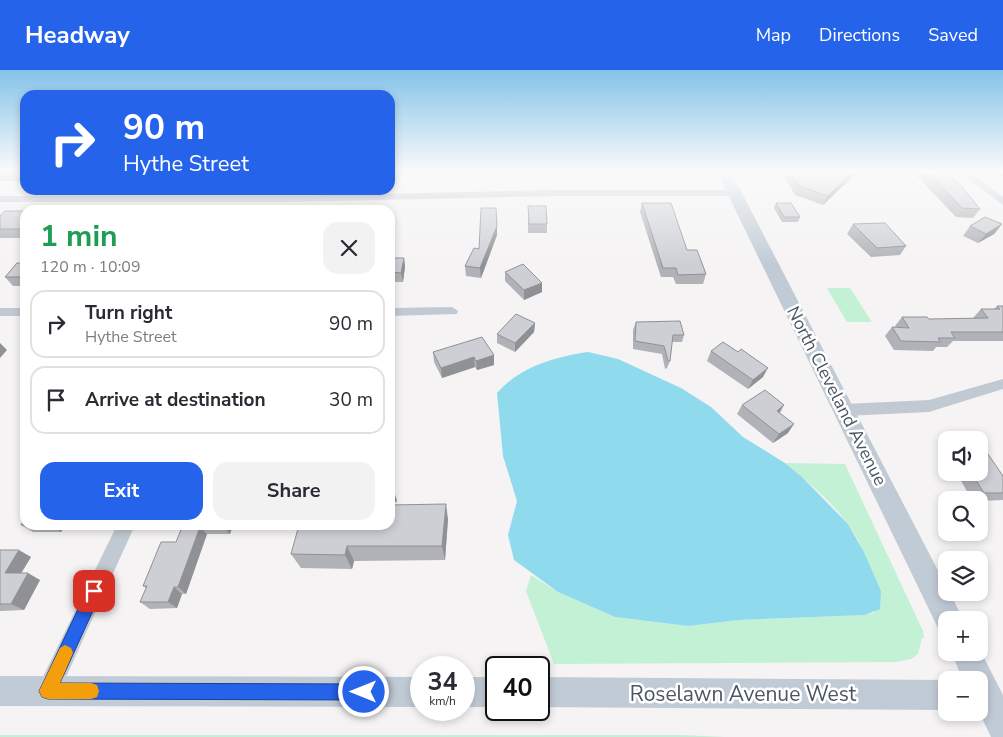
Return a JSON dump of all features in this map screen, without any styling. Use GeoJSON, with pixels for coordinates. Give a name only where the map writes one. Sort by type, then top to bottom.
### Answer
{"type":"FeatureCollection","features":[{"type":"Feature","properties":{"kind":"main road","name":"North Cleveland Avenue"},"geometry":{"type":"LineString","coordinates":[[740,203],[945,611]]}},
{"type":"Feature","properties":{"kind":"main road"},"geometry":{"type":"LineString","coordinates":[[971,661],[989,695],[1003,728]]}},
{"type":"Feature","properties":{"kind":"main road"},"geometry":{"type":"LineString","coordinates":[[0,691],[410,692]]}},
{"type":"Feature","properties":{"kind":"main road","name":"Roselawn Avenue West"},"geometry":{"type":"LineString","coordinates":[[550,692],[938,695]]}},
{"type":"Feature","properties":{"kind":"street"},"geometry":{"type":"LineString","coordinates":[[395,312],[452,311]]}},
{"type":"Feature","properties":{"kind":"street"},"geometry":{"type":"LineString","coordinates":[[0,312],[20,312]]}},
{"type":"Feature","properties":{"kind":"street"},"geometry":{"type":"LineString","coordinates":[[845,410],[909,409],[932,406],[986,387],[1003,384]]}},
{"type":"Feature","properties":{"kind":"street"},"geometry":{"type":"LineString","coordinates":[[48,691],[124,530]]}},
{"type":"Feature","properties":{"kind":"green space"},"geometry":{"type":"Polygon","coordinates":[[[827,288],[850,288],[872,322],[847,322],[827,288]]]}},
{"type":"Feature","properties":{"kind":"green space"},"geometry":{"type":"Polygon","coordinates":[[[785,463],[845,464],[923,631],[924,638],[922,638],[918,654],[911,659],[897,662],[554,664],[526,591],[531,575],[558,592],[615,617],[688,626],[739,620],[865,615],[874,613],[867,562],[856,536],[839,512],[785,463]]]}},
{"type":"Feature","properties":{"kind":"green space"},"geometry":{"type":"Polygon","coordinates":[[[0,735],[683,735],[724,737],[0,737],[0,735]]]}},
{"type":"Feature","properties":{"kind":"water"},"geometry":{"type":"Polygon","coordinates":[[[588,352],[618,359],[681,388],[711,407],[743,437],[785,463],[802,477],[848,524],[863,550],[881,591],[880,609],[865,615],[739,620],[688,626],[615,617],[558,592],[514,560],[508,535],[517,501],[503,456],[497,393],[516,376],[538,365],[550,360],[588,352]]]}},
{"type":"Feature","properties":{"kind":"building"},"geometry":{"type":"Polygon","coordinates":[[[642,203],[671,203],[687,250],[697,250],[706,274],[678,275],[676,268],[663,268],[642,203]]]}},
{"type":"Feature","properties":{"kind":"building"},"geometry":{"type":"Polygon","coordinates":[[[776,203],[791,203],[800,217],[784,217],[776,203]]]}},
{"type":"Feature","properties":{"kind":"building"},"geometry":{"type":"Polygon","coordinates":[[[957,203],[975,203],[980,209],[962,208],[957,203]]]}},
{"type":"Feature","properties":{"kind":"building"},"geometry":{"type":"Polygon","coordinates":[[[528,206],[546,206],[547,224],[529,224],[528,206]]]}},
{"type":"Feature","properties":{"kind":"building"},"geometry":{"type":"Polygon","coordinates":[[[481,208],[496,208],[497,226],[480,268],[465,266],[474,248],[479,249],[481,208]]]}},
{"type":"Feature","properties":{"kind":"building"},"geometry":{"type":"Polygon","coordinates":[[[5,211],[20,211],[20,229],[0,229],[0,216],[5,211]]]}},
{"type":"Feature","properties":{"kind":"building"},"geometry":{"type":"Polygon","coordinates":[[[985,217],[1002,224],[986,234],[970,226],[985,217]]]}},
{"type":"Feature","properties":{"kind":"building"},"geometry":{"type":"Polygon","coordinates":[[[885,223],[906,246],[877,248],[853,224],[885,223]]]}},
{"type":"Feature","properties":{"kind":"building"},"geometry":{"type":"Polygon","coordinates":[[[395,258],[404,258],[401,273],[395,272],[395,258]]]}},
{"type":"Feature","properties":{"kind":"building"},"geometry":{"type":"Polygon","coordinates":[[[17,263],[20,263],[20,277],[5,277],[17,263]]]}},
{"type":"Feature","properties":{"kind":"building"},"geometry":{"type":"Polygon","coordinates":[[[523,264],[542,283],[524,290],[505,272],[523,264]]]}},
{"type":"Feature","properties":{"kind":"building"},"geometry":{"type":"Polygon","coordinates":[[[997,306],[1003,306],[1003,332],[951,332],[955,338],[938,338],[940,342],[901,341],[892,327],[909,328],[902,317],[927,317],[929,319],[988,318],[981,309],[1000,309],[997,306]]]}},
{"type":"Feature","properties":{"kind":"building"},"geometry":{"type":"Polygon","coordinates":[[[516,314],[535,323],[515,343],[497,334],[516,314]]]}},
{"type":"Feature","properties":{"kind":"building"},"geometry":{"type":"Polygon","coordinates":[[[680,321],[684,335],[673,335],[670,361],[668,361],[664,346],[635,341],[636,322],[680,321]]]}},
{"type":"Feature","properties":{"kind":"building"},"geometry":{"type":"Polygon","coordinates":[[[482,337],[494,355],[476,361],[474,357],[441,368],[433,352],[482,337]]]}},
{"type":"Feature","properties":{"kind":"building"},"geometry":{"type":"Polygon","coordinates":[[[723,342],[738,352],[741,349],[768,368],[753,380],[711,351],[723,342]]]}},
{"type":"Feature","properties":{"kind":"building"},"geometry":{"type":"Polygon","coordinates":[[[765,390],[784,405],[777,411],[794,424],[779,434],[742,405],[765,390]]]}},
{"type":"Feature","properties":{"kind":"building"},"geometry":{"type":"Polygon","coordinates":[[[988,454],[1003,476],[1003,493],[983,491],[977,481],[988,481],[988,454]]]}},
{"type":"Feature","properties":{"kind":"building"},"geometry":{"type":"Polygon","coordinates":[[[446,504],[442,546],[347,546],[345,555],[291,554],[298,530],[395,530],[395,505],[446,504]]]}},
{"type":"Feature","properties":{"kind":"building"},"geometry":{"type":"Polygon","coordinates":[[[181,530],[199,530],[178,587],[174,587],[168,602],[140,602],[147,586],[143,586],[161,542],[176,542],[181,530]]]}},
{"type":"Feature","properties":{"kind":"building"},"geometry":{"type":"Polygon","coordinates":[[[0,550],[19,550],[5,573],[28,573],[11,604],[0,604],[0,550]]]}},
{"type":"Feature","properties":{"kind":"slow traffic"},"geometry":{"type":"LineString","coordinates":[[65,653],[48,691],[91,691]]}},
{"type":"Feature","properties":{"kind":"route"},"geometry":{"type":"LineString","coordinates":[[94,591],[48,691],[364,692]]}}]}
